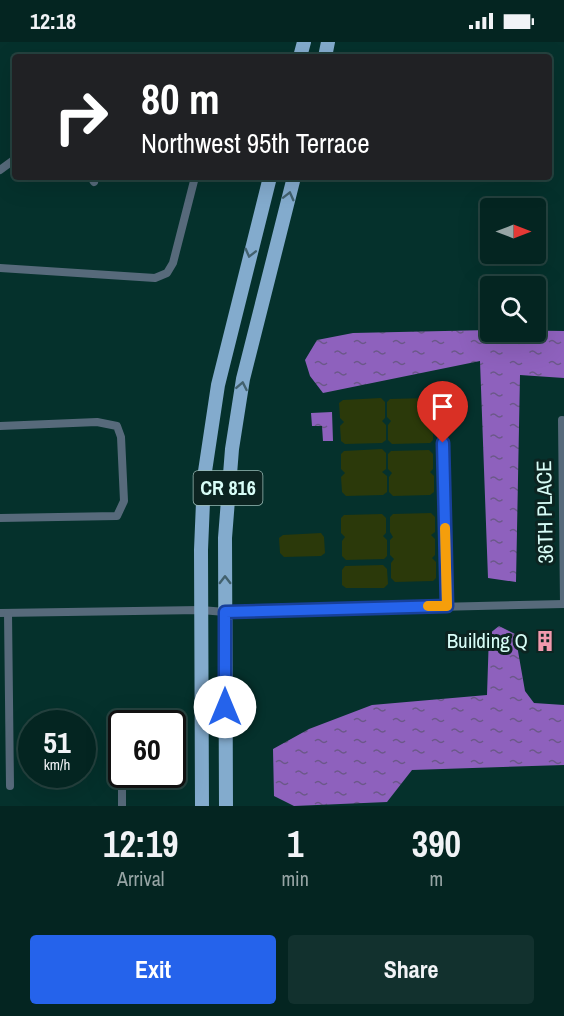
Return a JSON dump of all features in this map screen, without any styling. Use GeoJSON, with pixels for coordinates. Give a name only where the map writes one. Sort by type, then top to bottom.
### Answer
{"type":"FeatureCollection","features":[{"type":"Feature","properties":{"kind":"main road","name":"CR 816"},"geometry":{"type":"LineString","coordinates":[[202,806],[202,515],[210,429],[226,350],[269,180]]}},
{"type":"Feature","properties":{"kind":"main road","name":"CR 816"},"geometry":{"type":"LineString","coordinates":[[226,806],[227,495],[238,404],[293,180]]}},
{"type":"Feature","properties":{"kind":"street"},"geometry":{"type":"LineString","coordinates":[[0,268],[155,278],[167,273],[173,264],[194,180]]}},
{"type":"Feature","properties":{"kind":"street","name":"36TH PLACE"},"geometry":{"type":"LineString","coordinates":[[562,420],[564,604]]}},
{"type":"Feature","properties":{"kind":"street"},"geometry":{"type":"LineString","coordinates":[[0,426],[97,422],[117,426],[121,437],[124,501],[117,516],[0,518]]}},
{"type":"Feature","properties":{"kind":"street"},"geometry":{"type":"LineString","coordinates":[[442,423],[447,606]]}},
{"type":"Feature","properties":{"kind":"street"},"geometry":{"type":"LineString","coordinates":[[10,786],[4,613],[201,610],[225,612],[564,604]]}},
{"type":"Feature","properties":{"kind":"street"},"geometry":{"type":"LineString","coordinates":[[122,788],[122,806]]}},
{"type":"Feature","properties":{"kind":"green space"},"geometry":{"type":"Polygon","coordinates":[[[381,398],[385,402],[385,418],[382,421],[386,425],[386,440],[382,443],[345,444],[341,441],[340,426],[344,422],[340,418],[339,403],[343,400],[381,398]]]}},
{"type":"Feature","properties":{"kind":"green space"},"geometry":{"type":"Polygon","coordinates":[[[428,398],[432,401],[432,417],[429,420],[433,424],[433,440],[430,443],[392,444],[388,440],[388,425],[391,421],[387,417],[387,402],[390,399],[428,398]]]}},
{"type":"Feature","properties":{"kind":"green space"},"geometry":{"type":"Polygon","coordinates":[[[382,449],[386,453],[386,469],[382,472],[387,476],[387,492],[383,495],[346,496],[342,492],[341,477],[345,473],[341,469],[341,454],[344,451],[382,449]]]}},
{"type":"Feature","properties":{"kind":"green space"},"geometry":{"type":"Polygon","coordinates":[[[429,450],[433,454],[433,469],[430,472],[434,476],[434,492],[430,495],[393,496],[389,492],[389,477],[392,473],[388,469],[388,454],[391,451],[429,450]]]}},
{"type":"Feature","properties":{"kind":"green space"},"geometry":{"type":"Polygon","coordinates":[[[431,513],[435,517],[435,532],[431,535],[435,539],[435,555],[432,558],[436,562],[436,578],[433,581],[395,582],[391,578],[391,563],[394,559],[390,555],[390,540],[393,537],[390,532],[390,517],[393,514],[431,513]]]}},
{"type":"Feature","properties":{"kind":"green space"},"geometry":{"type":"Polygon","coordinates":[[[382,514],[386,518],[386,533],[383,536],[387,540],[387,556],[384,559],[346,560],[342,556],[342,541],[345,537],[341,533],[341,518],[344,515],[382,514]]]}},
{"type":"Feature","properties":{"kind":"green space"},"geometry":{"type":"Polygon","coordinates":[[[321,533],[324,537],[325,553],[321,556],[284,557],[280,553],[279,538],[283,535],[321,533]]]}},
{"type":"Feature","properties":{"kind":"green space"},"geometry":{"type":"Polygon","coordinates":[[[383,565],[387,569],[388,584],[384,588],[346,588],[342,585],[342,570],[345,566],[383,565]]]}},
{"type":"Feature","properties":{"kind":"water"},"geometry":{"type":"Polygon","coordinates":[[[480,330],[480,342],[546,342],[546,331],[564,331],[564,378],[520,375],[516,582],[488,578],[480,361],[323,393],[310,376],[305,360],[317,340],[353,333],[480,330]]]}},
{"type":"Feature","properties":{"kind":"water"},"geometry":{"type":"Polygon","coordinates":[[[332,412],[333,441],[323,441],[322,426],[312,426],[311,413],[332,412]]]}},
{"type":"Feature","properties":{"kind":"water"},"geometry":{"type":"Polygon","coordinates":[[[499,626],[515,634],[525,691],[534,703],[564,705],[564,765],[412,770],[387,802],[294,806],[274,796],[273,749],[309,729],[372,705],[487,695],[489,634],[499,626]]]}},
{"type":"Feature","properties":{"kind":"slow traffic"},"geometry":{"type":"LineString","coordinates":[[428,606],[447,606],[445,528]]}},
{"type":"Feature","properties":{"kind":"place","name":"Building Q"},"geometry":{"type":"Point","coordinates":[545,641]}},
{"type":"Feature","properties":{"kind":"route"},"geometry":{"type":"LineString","coordinates":[[225,707],[225,612],[447,606],[443,443]]}}]}
